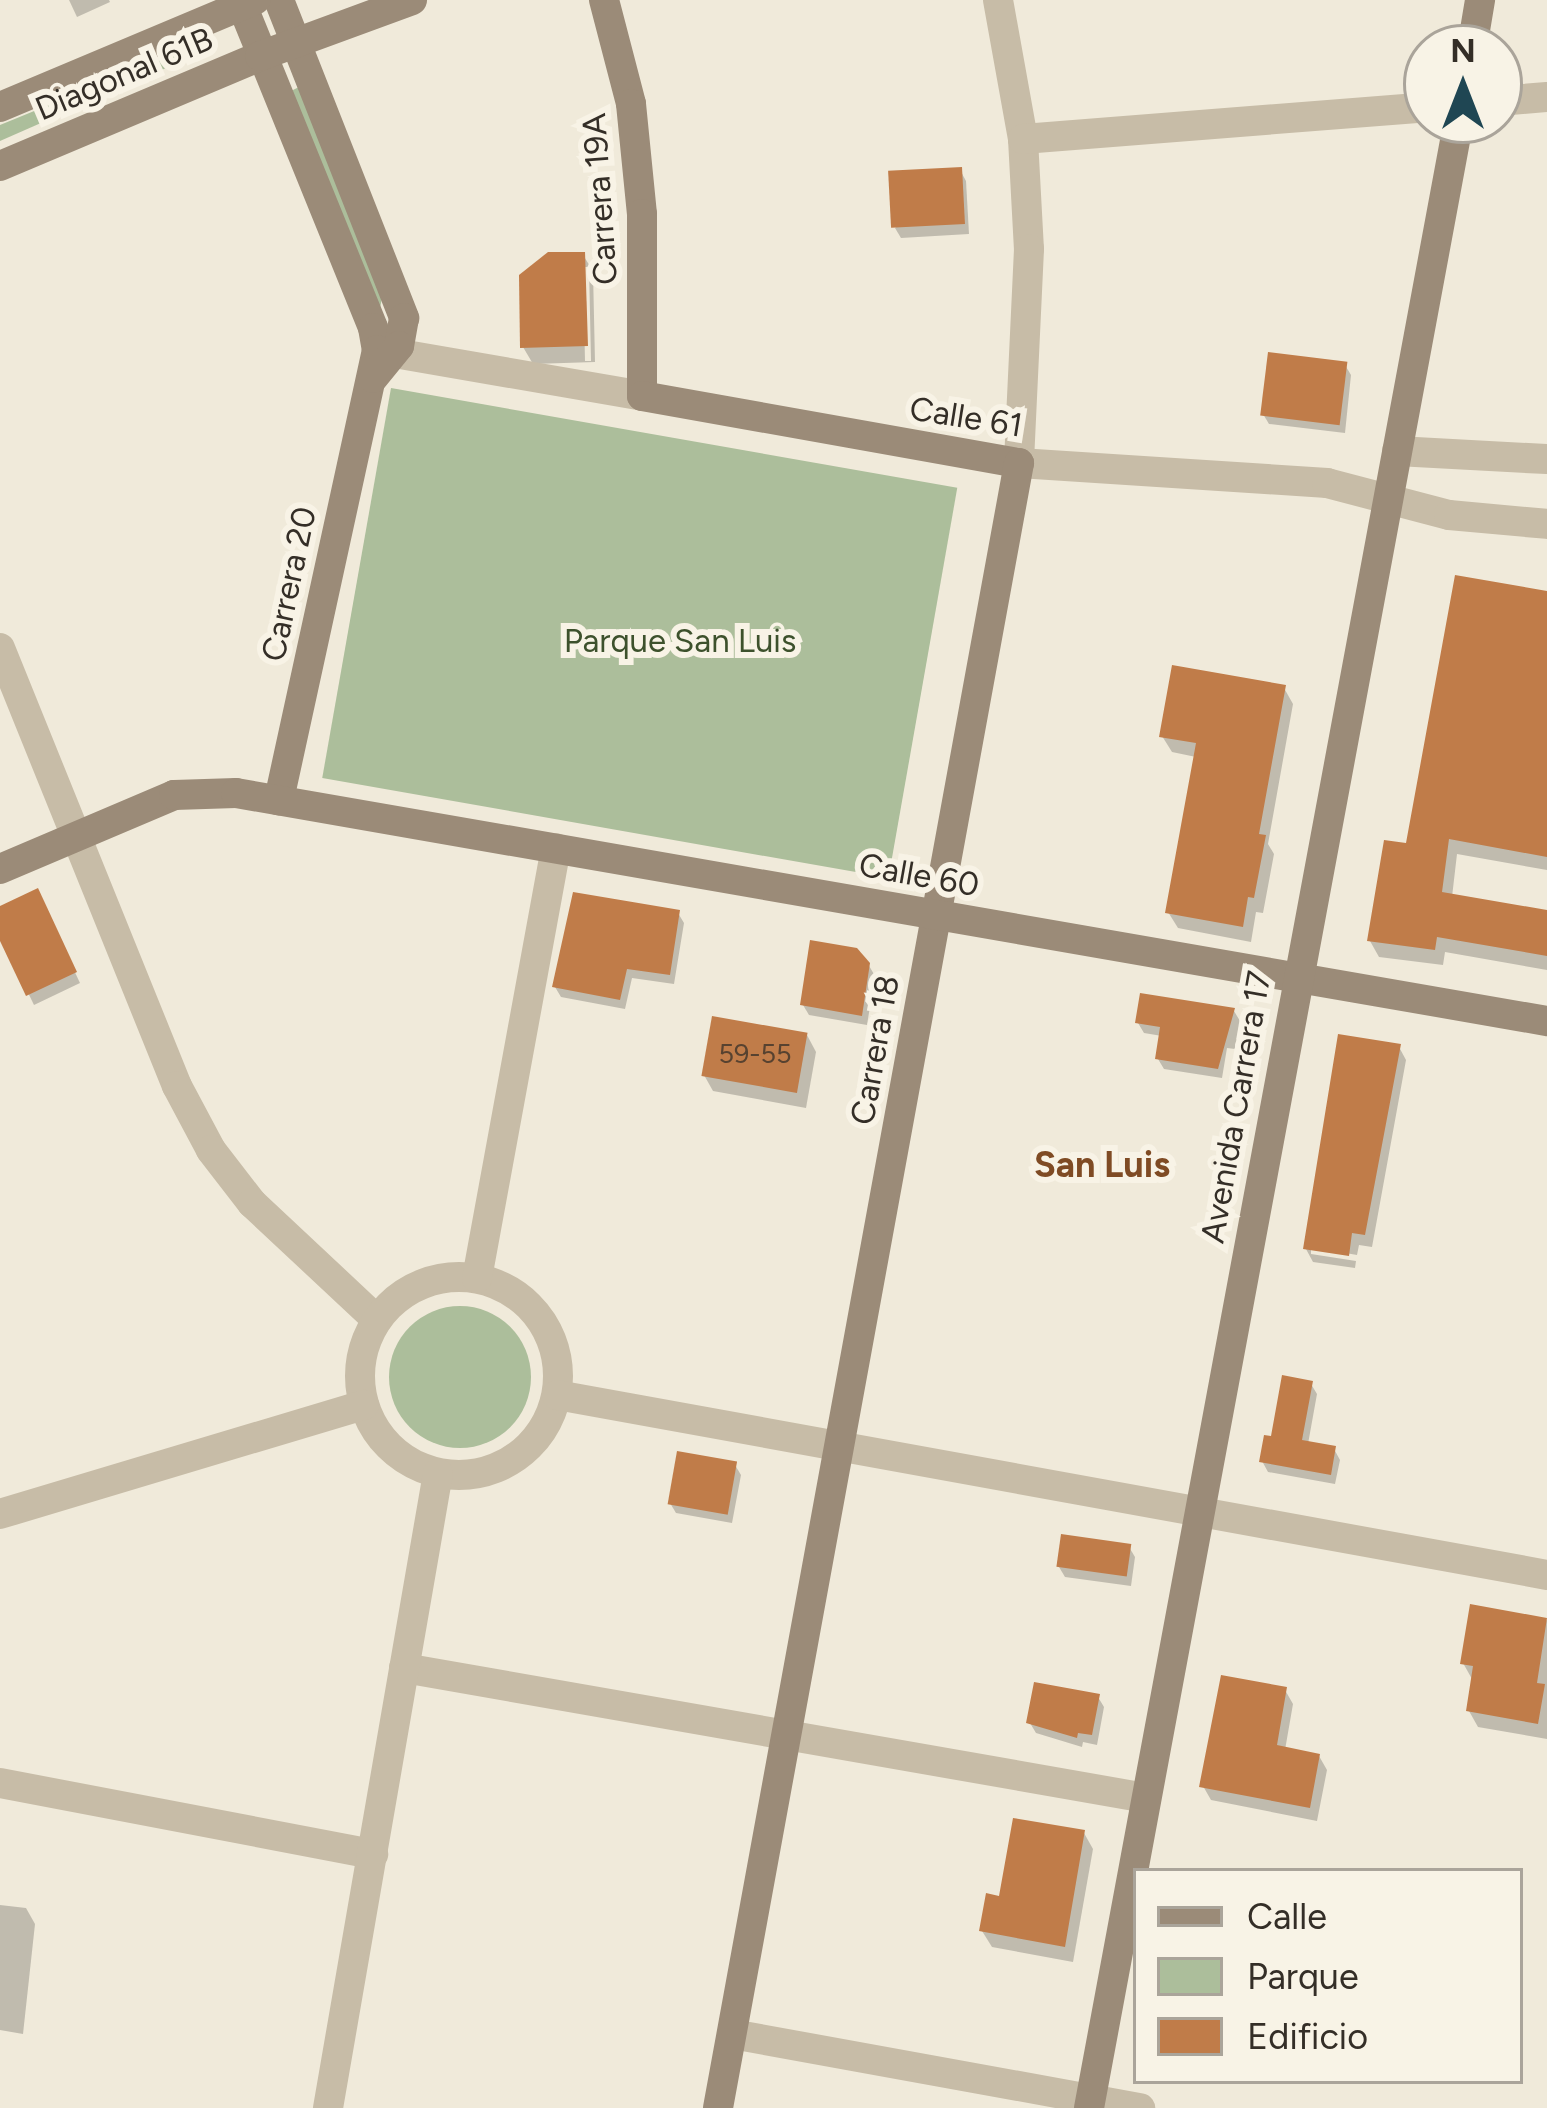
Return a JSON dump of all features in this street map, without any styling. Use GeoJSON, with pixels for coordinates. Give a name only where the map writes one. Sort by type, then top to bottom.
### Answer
{"type":"FeatureCollection","features":[{"type":"Feature","properties":{"kind":"street","name":"Carrera 20"},"geometry":{"type":"LineString","coordinates":[[279,0],[399,298],[403,332],[386,351],[370,383],[279,800]]}},
{"type":"Feature","properties":{"kind":"street","name":"Diagonal 61B"},"geometry":{"type":"LineString","coordinates":[[0,166],[260,56],[412,0]]}},
{"type":"Feature","properties":{"kind":"street","name":"Carrera 19A"},"geometry":{"type":"LineString","coordinates":[[604,0],[631,104],[643,214],[643,396]]}},
{"type":"Feature","properties":{"kind":"street","name":"Carrera 18"},"geometry":{"type":"LineString","coordinates":[[718,2108],[1019,463],[1029,249],[1023,139],[998,0]]}},
{"type":"Feature","properties":{"kind":"street","name":"Carrera 20"},"geometry":{"type":"LineString","coordinates":[[246,2],[260,56],[386,351]]}},
{"type":"Feature","properties":{"kind":"street","name":"Diagonal 61B"},"geometry":{"type":"LineString","coordinates":[[0,107],[246,2]]}},
{"type":"Feature","properties":{"kind":"street"},"geometry":{"type":"LineString","coordinates":[[1023,139],[1403,109]]}},
{"type":"Feature","properties":{"kind":"street","name":"Avenida Carrera 17"},"geometry":{"type":"LineString","coordinates":[[1089,2104],[1455,144]]}},
{"type":"Feature","properties":{"kind":"street","name":"Calle 61"},"geometry":{"type":"LineString","coordinates":[[386,351],[1019,463],[1327,483],[1468,518],[1547,524]]}},
{"type":"Feature","properties":{"kind":"street"},"geometry":{"type":"LineString","coordinates":[[1397,451],[1547,459]]}},
{"type":"Feature","properties":{"kind":"street"},"geometry":{"type":"LineString","coordinates":[[0,648],[177,1086],[211,1150],[252,1203],[377,1320]]}},
{"type":"Feature","properties":{"kind":"street","name":"Calle 60"},"geometry":{"type":"LineString","coordinates":[[0,869],[192,791],[279,800],[1547,1021]]}},
{"type":"Feature","properties":{"kind":"street"},"geometry":{"type":"LineString","coordinates":[[476,1278],[556,848]]}},
{"type":"Feature","properties":{"kind":"street"},"geometry":{"type":"LineString","coordinates":[[476,1278],[518,1295],[548,1329],[559,1372],[557,1395],[539,1435],[523,1452],[483,1472],[438,1473],[392,1449],[364,1405],[360,1360],[377,1320],[410,1289],[431,1280],[476,1278]]}},
{"type":"Feature","properties":{"kind":"street"},"geometry":{"type":"LineString","coordinates":[[557,1395],[1547,1575]]}},
{"type":"Feature","properties":{"kind":"street"},"geometry":{"type":"LineString","coordinates":[[0,1514],[364,1405]]}},
{"type":"Feature","properties":{"kind":"street"},"geometry":{"type":"LineString","coordinates":[[328,2108],[438,1473]]}},
{"type":"Feature","properties":{"kind":"street"},"geometry":{"type":"LineString","coordinates":[[404,1668],[1146,1798]]}},
{"type":"Feature","properties":{"kind":"street"},"geometry":{"type":"LineString","coordinates":[[0,1783],[373,1854]]}},
{"type":"Feature","properties":{"kind":"street"},"geometry":{"type":"LineString","coordinates":[[732,2035],[1089,2104],[1140,2108]]}},
{"type":"Feature","properties":{"kind":"green space"},"geometry":{"type":"Polygon","coordinates":[[[193,46],[207,50],[0,141],[0,125],[193,46]]]}},
{"type":"Feature","properties":{"kind":"green space"},"geometry":{"type":"Polygon","coordinates":[[[299,87],[382,298],[380,308],[289,92],[299,87]]]}},
{"type":"Feature","properties":{"kind":"green space","name":"Parque San Luis"},"geometry":{"type":"Polygon","coordinates":[[[391,388],[957,488],[888,878],[322,778],[391,388]]]}},
{"type":"Feature","properties":{"kind":"green space"},"geometry":{"type":"Polygon","coordinates":[[[460,1306],[487,1311],[510,1327],[526,1350],[531,1377],[526,1404],[510,1427],[487,1443],[460,1448],[433,1443],[410,1427],[394,1404],[389,1377],[394,1350],[410,1327],[433,1311],[460,1306]]]}},
{"type":"Feature","properties":{"kind":"building"},"geometry":{"type":"Polygon","coordinates":[[[962,167],[965,224],[891,228],[888,171],[962,167]]]}},
{"type":"Feature","properties":{"kind":"building"},"geometry":{"type":"Polygon","coordinates":[[[548,252],[585,252],[588,346],[520,348],[519,275],[548,252]]]}},
{"type":"Feature","properties":{"kind":"building"},"geometry":{"type":"Polygon","coordinates":[[[1268,352],[1347,362],[1340,425],[1260,416],[1268,352]]]}},
{"type":"Feature","properties":{"kind":"building"},"geometry":{"type":"Polygon","coordinates":[[[1455,575],[1547,591],[1547,857],[1449,839],[1442,892],[1547,910],[1547,956],[1437,937],[1435,950],[1367,941],[1384,840],[1406,843],[1455,575]]]}},
{"type":"Feature","properties":{"kind":"building"},"geometry":{"type":"Polygon","coordinates":[[[1172,665],[1286,685],[1259,834],[1266,835],[1254,898],[1248,897],[1243,927],[1165,913],[1196,743],[1159,737],[1172,665]]]}},
{"type":"Feature","properties":{"kind":"building"},"geometry":{"type":"Polygon","coordinates":[[[38,888],[77,972],[26,996],[0,941],[0,906],[38,888]]]}},
{"type":"Feature","properties":{"kind":"building"},"geometry":{"type":"Polygon","coordinates":[[[573,892],[680,910],[670,975],[627,969],[620,1000],[552,987],[573,892]]]}},
{"type":"Feature","properties":{"kind":"building"},"geometry":{"type":"Polygon","coordinates":[[[810,940],[857,948],[870,963],[862,1016],[800,1005],[810,940]]]}},
{"type":"Feature","properties":{"kind":"building"},"geometry":{"type":"Polygon","coordinates":[[[1140,993],[1235,1008],[1218,1069],[1155,1059],[1160,1027],[1135,1023],[1140,993]]]}},
{"type":"Feature","properties":{"kind":"building"},"geometry":{"type":"Polygon","coordinates":[[[712,1016],[808,1033],[797,1093],[701,1076],[712,1016]]]}},
{"type":"Feature","properties":{"kind":"building"},"geometry":{"type":"Polygon","coordinates":[[[1338,1034],[1401,1044],[1365,1235],[1352,1233],[1349,1256],[1303,1249],[1338,1034]]]}},
{"type":"Feature","properties":{"kind":"building"},"geometry":{"type":"Polygon","coordinates":[[[1282,1375],[1313,1381],[1302,1440],[1336,1446],[1331,1475],[1259,1462],[1264,1435],[1271,1436],[1282,1375]]]}},
{"type":"Feature","properties":{"kind":"building"},"geometry":{"type":"Polygon","coordinates":[[[677,1451],[737,1462],[728,1515],[668,1504],[677,1451]]]}},
{"type":"Feature","properties":{"kind":"building"},"geometry":{"type":"Polygon","coordinates":[[[1061,1534],[1131,1544],[1127,1577],[1056,1567],[1061,1534]]]}},
{"type":"Feature","properties":{"kind":"building"},"geometry":{"type":"Polygon","coordinates":[[[1470,1604],[1547,1618],[1537,1683],[1545,1684],[1538,1724],[1466,1711],[1473,1666],[1460,1664],[1470,1604]]]}},
{"type":"Feature","properties":{"kind":"building"},"geometry":{"type":"Polygon","coordinates":[[[1221,1675],[1287,1687],[1277,1745],[1320,1754],[1310,1808],[1199,1787],[1221,1675]]]}},
{"type":"Feature","properties":{"kind":"building"},"geometry":{"type":"Polygon","coordinates":[[[1034,1682],[1100,1694],[1092,1735],[1078,1733],[1077,1738],[1026,1723],[1034,1682]]]}},
{"type":"Feature","properties":{"kind":"building"},"geometry":{"type":"Polygon","coordinates":[[[1013,1818],[1085,1830],[1065,1947],[979,1931],[986,1893],[999,1896],[1013,1818]]]}},
{"type":"Feature","properties":{"kind":"district","name":"San Luis"},"geometry":{"type":"Point","coordinates":[1102,1165]}}]}
